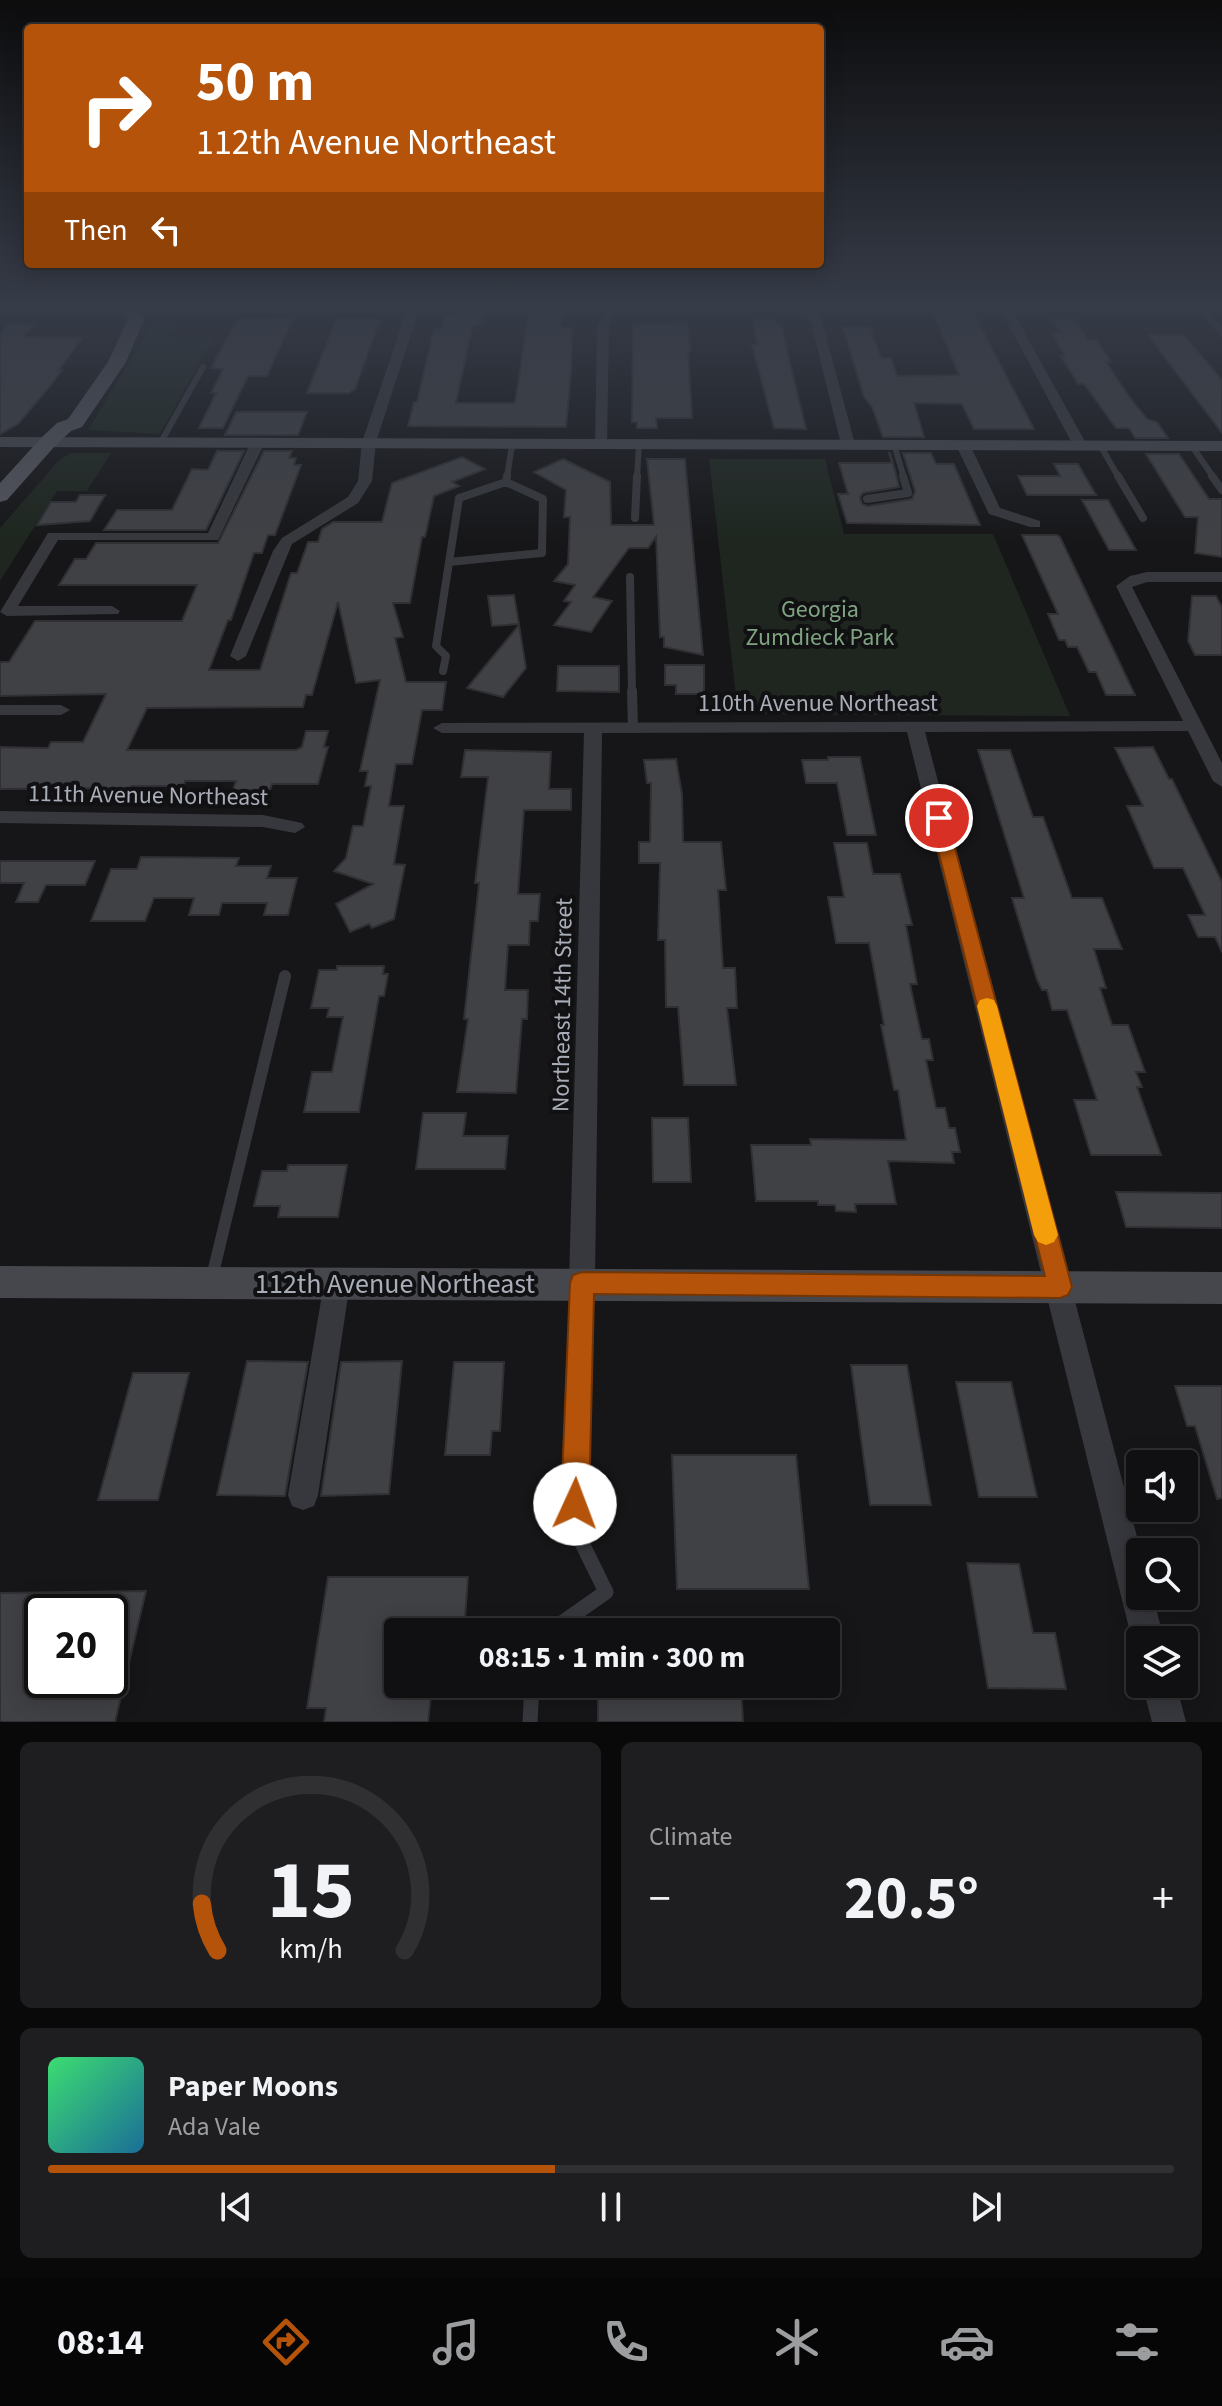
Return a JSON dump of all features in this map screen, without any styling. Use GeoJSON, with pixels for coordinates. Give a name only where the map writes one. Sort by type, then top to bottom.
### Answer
{"type":"FeatureCollection","features":[{"type":"Feature","properties":{"kind":"main road"},"geometry":{"type":"LineString","coordinates":[[0,496],[64,427],[60,422],[87,385]]}},
{"type":"Feature","properties":{"kind":"main road"},"geometry":{"type":"LineString","coordinates":[[0,442],[1222,446]]}},
{"type":"Feature","properties":{"kind":"main road","name":"112th Avenue Northeast"},"geometry":{"type":"LineString","coordinates":[[0,1282],[1222,1288]]}},
{"type":"Feature","properties":{"kind":"street"},"geometry":{"type":"LineString","coordinates":[[238,656],[280,551],[297,532],[340,508],[361,491],[369,442],[388,385]]}},
{"type":"Feature","properties":{"kind":"street"},"geometry":{"type":"LineString","coordinates":[[600,444],[602,385]]}},
{"type":"Feature","properties":{"kind":"street"},"geometry":{"type":"LineString","coordinates":[[833,385],[848,444]]}},
{"type":"Feature","properties":{"kind":"street"},"geometry":{"type":"LineString","coordinates":[[1047,385],[1080,445]]}},
{"type":"Feature","properties":{"kind":"street"},"geometry":{"type":"LineString","coordinates":[[112,611],[7,611],[53,536],[213,537],[258,442]]}},
{"type":"Feature","properties":{"kind":"street"},"geometry":{"type":"LineString","coordinates":[[963,445],[994,511],[1035,524]]}},
{"type":"Feature","properties":{"kind":"street"},"geometry":{"type":"LineString","coordinates":[[1222,577],[1147,577],[1135,579],[1124,586],[1222,781]]}},
{"type":"Feature","properties":{"kind":"street"},"geometry":{"type":"LineString","coordinates":[[0,710],[61,710]]}},
{"type":"Feature","properties":{"kind":"street","name":"110th Avenue Northeast"},"geometry":{"type":"LineString","coordinates":[[442,728],[1193,726]]}},
{"type":"Feature","properties":{"kind":"street"},"geometry":{"type":"LineString","coordinates":[[915,727],[1145,1626]]}},
{"type":"Feature","properties":{"kind":"street","name":"Northeast 14th Street"},"geometry":{"type":"LineString","coordinates":[[582,1283],[593,728]]}},
{"type":"Feature","properties":{"kind":"street","name":"111th Avenue Northeast"},"geometry":{"type":"LineString","coordinates":[[0,817],[263,821],[295,827]]}},
{"type":"Feature","properties":{"kind":"street"},"geometry":{"type":"LineString","coordinates":[[303,1495],[337,1283]]}},
{"type":"Feature","properties":{"kind":"street"},"geometry":{"type":"LineString","coordinates":[[1163,1698],[1169,1722]]}},
{"type":"Feature","properties":{"kind":"lane"},"geometry":{"type":"LineString","coordinates":[[161,442],[193,385]]}},
{"type":"Feature","properties":{"kind":"lane"},"geometry":{"type":"LineString","coordinates":[[506,482],[512,444]]}},
{"type":"Feature","properties":{"kind":"lane"},"geometry":{"type":"LineString","coordinates":[[635,518],[639,444]]}},
{"type":"Feature","properties":{"kind":"lane"},"geometry":{"type":"LineString","coordinates":[[867,499],[908,493],[894,444]]}},
{"type":"Feature","properties":{"kind":"lane"},"geometry":{"type":"LineString","coordinates":[[1100,445],[1143,518]]}},
{"type":"Feature","properties":{"kind":"lane"},"geometry":{"type":"LineString","coordinates":[[1191,445],[1222,490]]}},
{"type":"Feature","properties":{"kind":"lane"},"geometry":{"type":"LineString","coordinates":[[443,671],[446,656],[436,646],[449,562],[459,498],[506,482],[543,499],[542,553],[449,562]]}},
{"type":"Feature","properties":{"kind":"lane"},"geometry":{"type":"LineString","coordinates":[[630,577],[633,728]]}},
{"type":"Feature","properties":{"kind":"lane"},"geometry":{"type":"LineString","coordinates":[[211,1283],[285,976]]}},
{"type":"Feature","properties":{"kind":"lane"},"geometry":{"type":"LineString","coordinates":[[569,1618],[606,1592],[575,1529],[582,1283]]}},
{"type":"Feature","properties":{"kind":"lane"},"geometry":{"type":"LineString","coordinates":[[530,1722],[531,1698]]}},
{"type":"Feature","properties":{"kind":"green space"},"geometry":{"type":"Polygon","coordinates":[[[115,385],[187,385],[160,434],[88,430],[115,385]]]}},
{"type":"Feature","properties":{"kind":"green space"},"geometry":{"type":"Polygon","coordinates":[[[71,453],[111,453],[87,491],[57,491],[0,581],[0,528],[60,459],[71,453]]]}},
{"type":"Feature","properties":{"kind":"green space","name":"Georgia Zumdieck Park"},"geometry":{"type":"Polygon","coordinates":[[[709,459],[825,459],[844,534],[993,534],[1070,716],[738,714],[709,459]]]}},
{"type":"Feature","properties":{"kind":"building"},"geometry":{"type":"Polygon","coordinates":[[[0,385],[51,385],[18,424],[0,434],[0,385]]]}},
{"type":"Feature","properties":{"kind":"building"},"geometry":{"type":"Polygon","coordinates":[[[215,385],[244,385],[223,428],[199,428],[216,393],[211,393],[215,385]]]}},
{"type":"Feature","properties":{"kind":"building"},"geometry":{"type":"Polygon","coordinates":[[[310,385],[356,385],[349,393],[307,393],[310,385]]]}},
{"type":"Feature","properties":{"kind":"building"},"geometry":{"type":"Polygon","coordinates":[[[421,385],[460,385],[456,403],[515,403],[518,385],[570,385],[566,427],[408,426],[414,402],[417,402],[421,385]]]}},
{"type":"Feature","properties":{"kind":"building"},"geometry":{"type":"Polygon","coordinates":[[[632,385],[690,385],[692,418],[656,418],[657,428],[637,428],[637,422],[632,422],[632,385]]]}},
{"type":"Feature","properties":{"kind":"building"},"geometry":{"type":"Polygon","coordinates":[[[763,385],[796,385],[806,429],[774,428],[763,385]]]}},
{"type":"Feature","properties":{"kind":"building"},"geometry":{"type":"Polygon","coordinates":[[[861,385],[1011,385],[1034,429],[974,429],[962,404],[914,403],[924,437],[883,437],[872,407],[861,385]]]}},
{"type":"Feature","properties":{"kind":"building"},"geometry":{"type":"Polygon","coordinates":[[[1085,385],[1122,385],[1147,419],[1157,422],[1168,438],[1135,438],[1129,428],[1116,428],[1085,385]]]}},
{"type":"Feature","properties":{"kind":"building"},"geometry":{"type":"Polygon","coordinates":[[[1186,385],[1222,385],[1222,433],[1186,385]]]}},
{"type":"Feature","properties":{"kind":"building"},"geometry":{"type":"Polygon","coordinates":[[[236,412],[307,412],[298,435],[225,435],[236,412]]]}},
{"type":"Feature","properties":{"kind":"building"},"geometry":{"type":"Polygon","coordinates":[[[217,451],[244,451],[206,530],[104,530],[117,510],[172,510],[192,469],[208,470],[217,451]]]}},
{"type":"Feature","properties":{"kind":"building"},"geometry":{"type":"Polygon","coordinates":[[[264,451],[292,451],[289,458],[296,458],[294,465],[301,465],[275,535],[268,535],[262,553],[254,553],[231,620],[228,620],[209,670],[260,670],[291,573],[297,573],[308,542],[318,542],[322,529],[333,522],[382,522],[392,483],[462,457],[485,469],[452,482],[459,486],[434,496],[425,537],[422,537],[410,603],[393,603],[403,637],[395,638],[406,682],[446,682],[442,710],[422,710],[412,764],[396,764],[389,806],[404,806],[394,864],[405,865],[394,919],[372,928],[369,924],[350,932],[336,904],[373,884],[334,871],[346,858],[353,826],[363,826],[371,786],[365,786],[368,771],[360,771],[380,680],[356,683],[338,602],[312,695],[306,695],[303,707],[147,708],[127,750],[296,750],[302,747],[306,731],[328,731],[324,747],[328,747],[318,784],[272,784],[270,790],[233,790],[236,781],[185,781],[184,786],[130,788],[0,789],[0,747],[48,748],[51,742],[83,742],[106,694],[0,696],[0,662],[9,662],[35,621],[182,621],[197,585],[59,585],[75,559],[86,559],[96,543],[218,543],[264,451]]]}},
{"type":"Feature","properties":{"kind":"building"},"geometry":{"type":"Polygon","coordinates":[[[890,453],[899,487],[863,493],[860,497],[862,504],[868,506],[912,499],[915,491],[903,453],[931,453],[936,464],[954,464],[980,525],[847,523],[838,494],[848,494],[839,463],[892,463],[890,453]]]}},
{"type":"Feature","properties":{"kind":"building"},"geometry":{"type":"Polygon","coordinates":[[[1146,454],[1179,454],[1209,499],[1222,499],[1222,557],[1195,553],[1198,517],[1185,517],[1146,454]]]}},
{"type":"Feature","properties":{"kind":"building"},"geometry":{"type":"Polygon","coordinates":[[[563,459],[610,482],[611,525],[654,525],[647,459],[685,459],[703,655],[664,647],[664,637],[660,637],[656,537],[648,548],[629,548],[593,597],[612,601],[591,632],[554,625],[571,602],[564,601],[575,585],[554,581],[568,564],[570,517],[564,517],[566,490],[534,472],[563,459]]]}},
{"type":"Feature","properties":{"kind":"building"},"geometry":{"type":"Polygon","coordinates":[[[1054,464],[1078,464],[1096,495],[1027,495],[1018,476],[1060,476],[1054,464]]]}},
{"type":"Feature","properties":{"kind":"building"},"geometry":{"type":"Polygon","coordinates":[[[80,495],[105,495],[90,521],[37,525],[51,502],[76,502],[80,495]]]}},
{"type":"Feature","properties":{"kind":"building"},"geometry":{"type":"Polygon","coordinates":[[[1082,500],[1108,500],[1136,550],[1109,550],[1082,500]]]}},
{"type":"Feature","properties":{"kind":"building"},"geometry":{"type":"Polygon","coordinates":[[[1022,535],[1060,537],[1135,695],[1106,695],[1096,672],[1089,672],[1077,647],[1068,647],[1065,640],[1059,640],[1048,614],[1058,614],[1022,535]]]}},
{"type":"Feature","properties":{"kind":"building"},"geometry":{"type":"Polygon","coordinates":[[[514,595],[519,624],[492,626],[488,596],[514,595]]]}},
{"type":"Feature","properties":{"kind":"building"},"geometry":{"type":"Polygon","coordinates":[[[1192,596],[1216,596],[1222,607],[1222,655],[1195,655],[1188,641],[1192,596]]]}},
{"type":"Feature","properties":{"kind":"building"},"geometry":{"type":"Polygon","coordinates":[[[519,625],[526,668],[503,697],[467,688],[519,625]]]}},
{"type":"Feature","properties":{"kind":"building"},"geometry":{"type":"Polygon","coordinates":[[[665,665],[704,665],[704,694],[676,694],[676,685],[665,685],[665,665]]]}},
{"type":"Feature","properties":{"kind":"building"},"geometry":{"type":"Polygon","coordinates":[[[558,666],[619,666],[619,692],[557,691],[558,666]]]}},
{"type":"Feature","properties":{"kind":"building"},"geometry":{"type":"Polygon","coordinates":[[[1153,747],[1222,882],[1222,952],[1215,937],[1198,937],[1188,915],[1205,915],[1183,868],[1154,868],[1127,806],[1143,806],[1115,748],[1153,747]]]}},
{"type":"Feature","properties":{"kind":"building"},"geometry":{"type":"Polygon","coordinates":[[[465,750],[551,752],[549,789],[571,789],[571,810],[524,810],[518,894],[540,894],[538,921],[530,921],[529,945],[508,945],[505,990],[528,990],[527,1019],[522,1019],[516,1093],[457,1092],[468,1019],[464,1019],[479,883],[475,883],[488,777],[461,777],[465,750]]]}},
{"type":"Feature","properties":{"kind":"building"},"geometry":{"type":"Polygon","coordinates":[[[978,750],[1010,750],[1033,817],[1043,817],[1072,898],[1102,898],[1122,949],[1094,949],[1106,988],[1100,988],[1112,1025],[1128,1025],[1145,1072],[1136,1072],[1142,1087],[1137,1087],[1161,1155],[1091,1155],[1074,1100],[1097,1100],[1067,1010],[1052,1010],[1047,990],[1042,990],[1037,980],[1012,898],[1024,898],[978,750]]]}},
{"type":"Feature","properties":{"kind":"building"},"geometry":{"type":"Polygon","coordinates":[[[828,757],[860,757],[876,835],[847,835],[837,783],[806,783],[802,760],[828,760],[828,757]]]}},
{"type":"Feature","properties":{"kind":"building"},"geometry":{"type":"Polygon","coordinates":[[[676,759],[682,794],[683,842],[721,842],[726,890],[718,890],[723,968],[735,968],[737,1008],[727,1008],[736,1085],[684,1085],[678,1007],[666,1007],[665,940],[658,940],[660,863],[639,863],[639,842],[650,842],[651,783],[647,783],[644,760],[676,759]]]}},
{"type":"Feature","properties":{"kind":"building"},"geometry":{"type":"Polygon","coordinates":[[[834,843],[867,843],[873,874],[900,874],[912,925],[906,925],[917,984],[910,984],[922,1039],[929,1039],[933,1060],[926,1060],[936,1108],[945,1108],[949,1128],[955,1128],[960,1152],[952,1152],[954,1163],[888,1161],[896,1204],[855,1204],[856,1212],[836,1211],[835,1205],[818,1205],[818,1201],[756,1201],[751,1145],[811,1145],[810,1139],[906,1140],[898,1090],[894,1090],[881,1025],[884,1025],[869,943],[836,943],[828,897],[844,897],[834,843]]]}},
{"type":"Feature","properties":{"kind":"building"},"geometry":{"type":"Polygon","coordinates":[[[141,857],[239,858],[236,866],[271,866],[267,878],[297,878],[288,915],[264,915],[267,903],[222,903],[219,915],[189,915],[194,898],[154,898],[145,921],[91,921],[111,869],[137,869],[141,857]]]}},
{"type":"Feature","properties":{"kind":"building"},"geometry":{"type":"Polygon","coordinates":[[[0,861],[95,861],[85,885],[46,885],[38,902],[16,902],[24,883],[0,883],[0,861]]]}},
{"type":"Feature","properties":{"kind":"building"},"geometry":{"type":"Polygon","coordinates":[[[337,966],[384,966],[383,974],[388,974],[384,996],[379,996],[359,1112],[304,1112],[312,1072],[332,1072],[343,1017],[327,1017],[329,1008],[311,1008],[319,970],[337,970],[337,966]]]}},
{"type":"Feature","properties":{"kind":"building"},"geometry":{"type":"Polygon","coordinates":[[[423,1113],[466,1113],[463,1136],[508,1136],[505,1169],[416,1169],[423,1113]]]}},
{"type":"Feature","properties":{"kind":"building"},"geometry":{"type":"Polygon","coordinates":[[[652,1118],[688,1118],[691,1182],[653,1182],[652,1118]]]}},
{"type":"Feature","properties":{"kind":"building"},"geometry":{"type":"Polygon","coordinates":[[[288,1165],[347,1165],[338,1217],[278,1217],[280,1206],[254,1206],[262,1171],[287,1171],[288,1165]]]}},
{"type":"Feature","properties":{"kind":"building"},"geometry":{"type":"Polygon","coordinates":[[[1116,1192],[1222,1193],[1222,1228],[1126,1227],[1116,1192]]]}},
{"type":"Feature","properties":{"kind":"building"},"geometry":{"type":"Polygon","coordinates":[[[247,1361],[308,1362],[285,1496],[217,1495],[247,1361]]]}},
{"type":"Feature","properties":{"kind":"building"},"geometry":{"type":"Polygon","coordinates":[[[402,1361],[389,1494],[321,1496],[341,1362],[402,1361]]]}},
{"type":"Feature","properties":{"kind":"building"},"geometry":{"type":"Polygon","coordinates":[[[454,1362],[504,1362],[500,1431],[492,1431],[490,1455],[445,1455],[454,1362]]]}},
{"type":"Feature","properties":{"kind":"building"},"geometry":{"type":"Polygon","coordinates":[[[851,1365],[907,1365],[931,1505],[870,1505],[851,1365]]]}},
{"type":"Feature","properties":{"kind":"building"},"geometry":{"type":"Polygon","coordinates":[[[133,1373],[189,1373],[158,1500],[98,1500],[133,1373]]]}},
{"type":"Feature","properties":{"kind":"building"},"geometry":{"type":"Polygon","coordinates":[[[956,1382],[1011,1382],[1037,1497],[979,1497],[956,1382]]]}},
{"type":"Feature","properties":{"kind":"building"},"geometry":{"type":"Polygon","coordinates":[[[1175,1386],[1222,1386],[1222,1498],[1217,1499],[1195,1426],[1187,1426],[1175,1386]]]}},
{"type":"Feature","properties":{"kind":"building"},"geometry":{"type":"Polygon","coordinates":[[[672,1455],[796,1455],[809,1589],[677,1589],[672,1455]]]}},
{"type":"Feature","properties":{"kind":"building"},"geometry":{"type":"Polygon","coordinates":[[[967,1563],[1019,1564],[1033,1633],[1055,1633],[1066,1689],[988,1688],[967,1563]]]}},
{"type":"Feature","properties":{"kind":"building"},"geometry":{"type":"Polygon","coordinates":[[[328,1577],[468,1577],[465,1618],[384,1618],[384,1698],[431,1698],[428,1722],[324,1722],[326,1708],[307,1708],[328,1577]]]}},
{"type":"Feature","properties":{"kind":"building"},"geometry":{"type":"Polygon","coordinates":[[[146,1591],[128,1667],[128,1594],[24,1594],[24,1698],[121,1698],[115,1722],[0,1722],[0,1593],[146,1591]]]}},
{"type":"Feature","properties":{"kind":"building"},"geometry":{"type":"Polygon","coordinates":[[[598,1698],[742,1698],[743,1722],[598,1722],[598,1698]]]}},
{"type":"Feature","properties":{"kind":"slow traffic"},"geometry":{"type":"LineString","coordinates":[[987,1006],[1046,1235]]}},
{"type":"Feature","properties":{"kind":"route"},"geometry":{"type":"LineString","coordinates":[[575,1504],[582,1283],[1060,1287],[939,818]]}}]}
